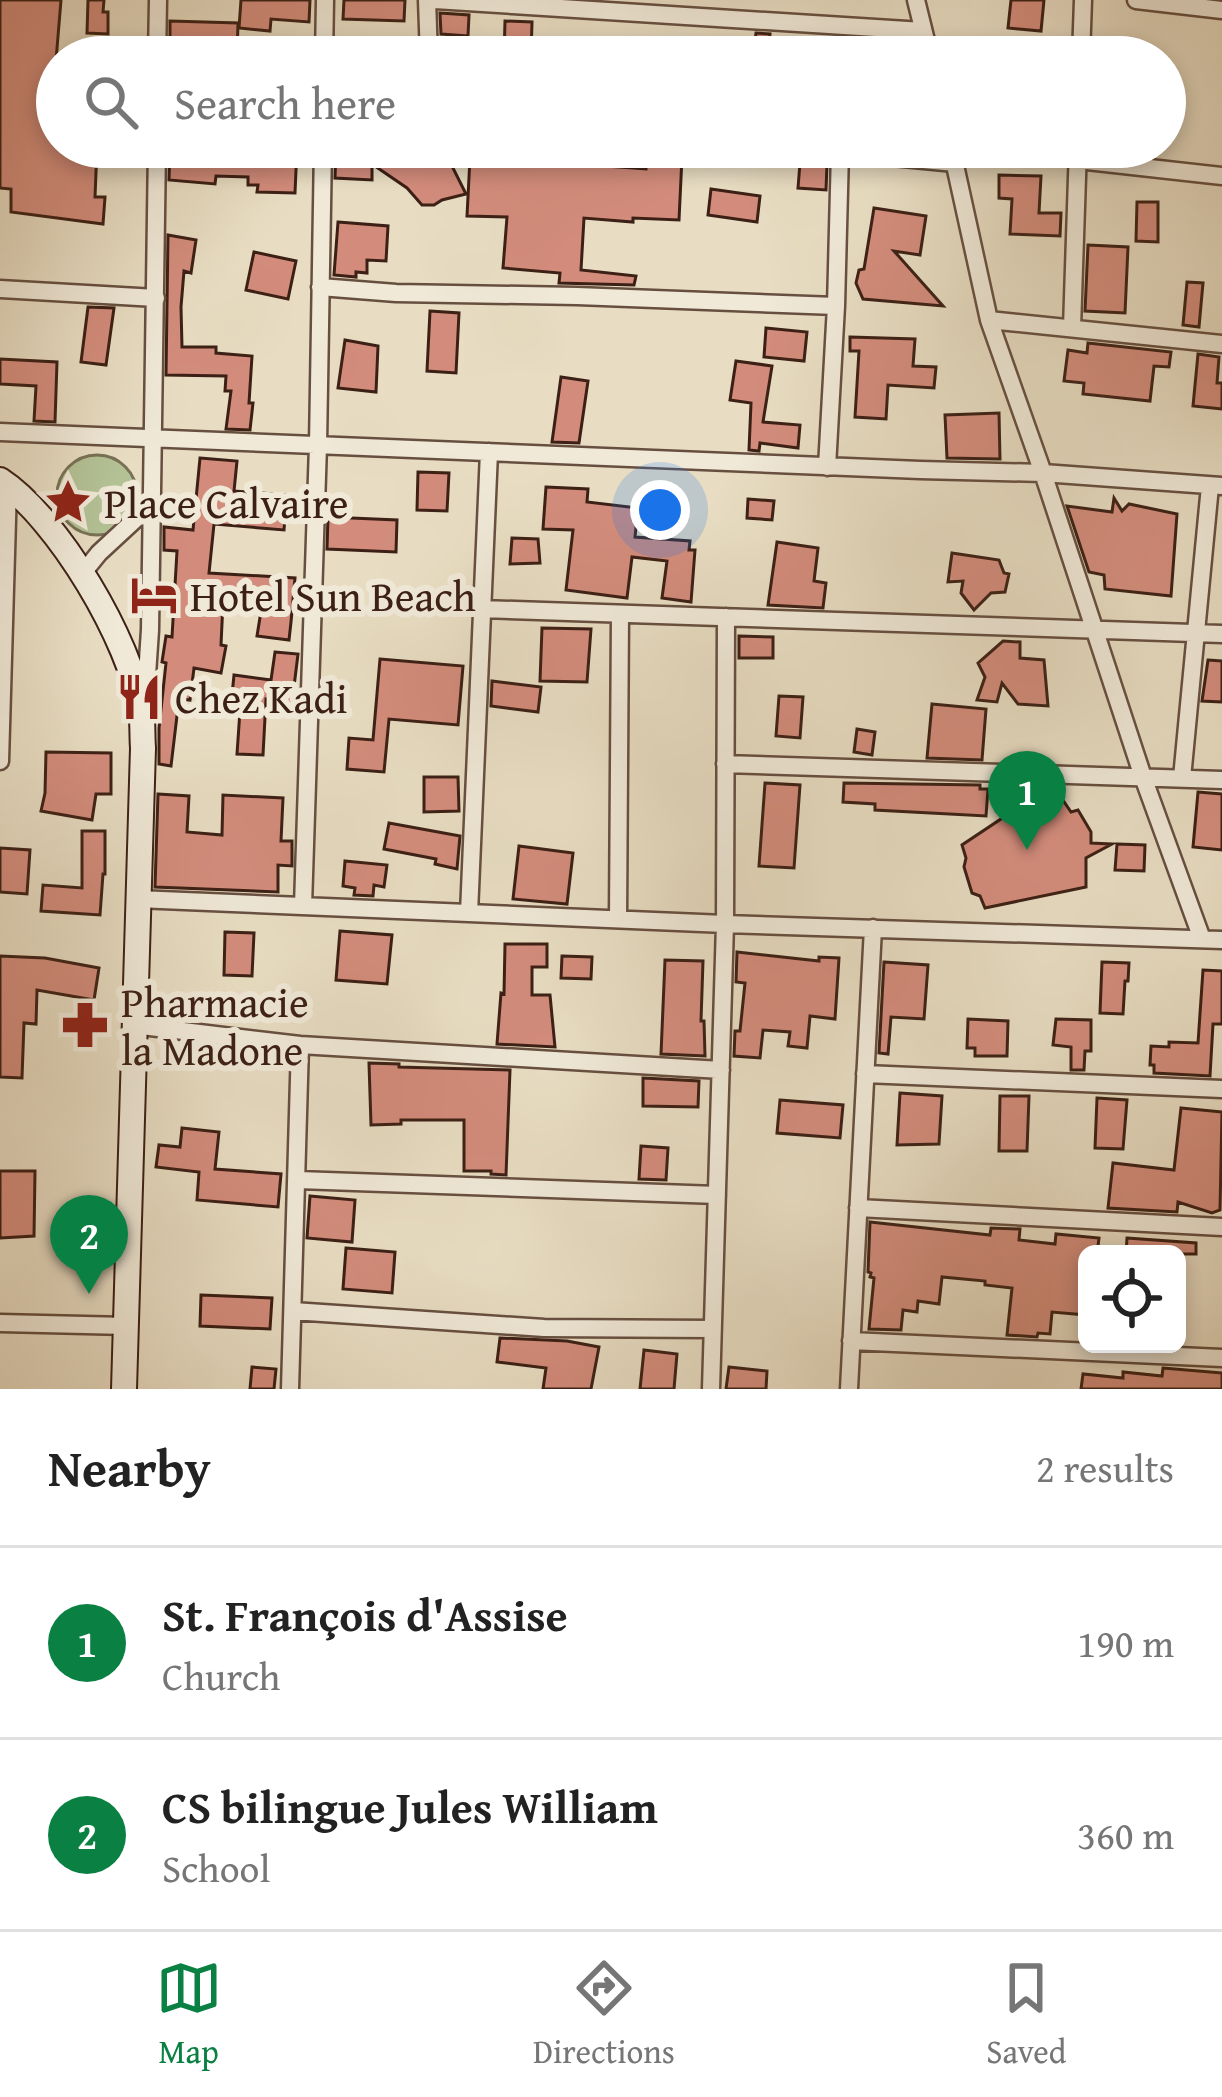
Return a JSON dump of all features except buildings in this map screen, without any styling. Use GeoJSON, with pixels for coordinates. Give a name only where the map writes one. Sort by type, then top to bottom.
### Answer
{"type":"FeatureCollection","features":[{"type":"Feature","properties":{"kind":"main road"},"geometry":{"type":"LineString","coordinates":[[4,483],[41,518],[82,574],[129,667],[141,708],[124,1389]]}},
{"type":"Feature","properties":{"kind":"street"},"geometry":{"type":"LineString","coordinates":[[157,36],[158,0]]}},
{"type":"Feature","properties":{"kind":"street"},"geometry":{"type":"LineString","coordinates":[[324,36],[325,0]]}},
{"type":"Feature","properties":{"kind":"street"},"geometry":{"type":"LineString","coordinates":[[430,36],[431,0],[923,31]]}},
{"type":"Feature","properties":{"kind":"street"},"geometry":{"type":"LineString","coordinates":[[916,0],[924,36]]}},
{"type":"Feature","properties":{"kind":"street"},"geometry":{"type":"LineString","coordinates":[[1082,36],[1083,0]]}},
{"type":"Feature","properties":{"kind":"street"},"geometry":{"type":"LineString","coordinates":[[1136,0],[1222,10]]}},
{"type":"Feature","properties":{"kind":"street"},"geometry":{"type":"LineString","coordinates":[[143,748],[150,631],[157,168]]}},
{"type":"Feature","properties":{"kind":"street"},"geometry":{"type":"LineString","coordinates":[[303,906],[323,168]]}},
{"type":"Feature","properties":{"kind":"street"},"geometry":{"type":"LineString","coordinates":[[827,466],[840,168]]}},
{"type":"Feature","properties":{"kind":"street"},"geometry":{"type":"LineString","coordinates":[[956,168],[989,320],[1202,939]]}},
{"type":"Feature","properties":{"kind":"street"},"geometry":{"type":"LineString","coordinates":[[1072,328],[1077,168]]}},
{"type":"Feature","properties":{"kind":"street"},"geometry":{"type":"LineString","coordinates":[[1172,168],[1222,176]]}},
{"type":"Feature","properties":{"kind":"street"},"geometry":{"type":"LineString","coordinates":[[320,287],[836,306]]}},
{"type":"Feature","properties":{"kind":"street"},"geometry":{"type":"LineString","coordinates":[[0,290],[156,298]]}},
{"type":"Feature","properties":{"kind":"street"},"geometry":{"type":"LineString","coordinates":[[989,320],[1222,344]]}},
{"type":"Feature","properties":{"kind":"street"},"geometry":{"type":"LineString","coordinates":[[0,432],[1043,473],[1216,486],[1182,778]]}},
{"type":"Feature","properties":{"kind":"street"},"geometry":{"type":"LineString","coordinates":[[469,913],[489,452]]}},
{"type":"Feature","properties":{"kind":"street"},"geometry":{"type":"LineString","coordinates":[[0,761],[4,483]]}},
{"type":"Feature","properties":{"kind":"street"},"geometry":{"type":"LineString","coordinates":[[82,574],[152,504]]}},
{"type":"Feature","properties":{"kind":"street"},"geometry":{"type":"LineString","coordinates":[[482,609],[1222,634]]}},
{"type":"Feature","properties":{"kind":"street"},"geometry":{"type":"LineString","coordinates":[[618,920],[620,614]]}},
{"type":"Feature","properties":{"kind":"street"},"geometry":{"type":"LineString","coordinates":[[711,1389],[725,924],[726,617]]}},
{"type":"Feature","properties":{"kind":"street"},"geometry":{"type":"LineString","coordinates":[[725,764],[1222,780]]}},
{"type":"Feature","properties":{"kind":"street"},"geometry":{"type":"LineString","coordinates":[[137,898],[1222,940]]}},
{"type":"Feature","properties":{"kind":"street"},"geometry":{"type":"LineString","coordinates":[[848,1389],[873,928]]}},
{"type":"Feature","properties":{"kind":"street"},"geometry":{"type":"LineString","coordinates":[[133,1025],[300,1045],[722,1070]]}},
{"type":"Feature","properties":{"kind":"street"},"geometry":{"type":"LineString","coordinates":[[290,1389],[300,1045]]}},
{"type":"Feature","properties":{"kind":"street"},"geometry":{"type":"LineString","coordinates":[[865,1074],[1222,1089]]}},
{"type":"Feature","properties":{"kind":"street"},"geometry":{"type":"LineString","coordinates":[[298,1180],[717,1195]]}},
{"type":"Feature","properties":{"kind":"street"},"geometry":{"type":"LineString","coordinates":[[858,1208],[1222,1227]]}},
{"type":"Feature","properties":{"kind":"street"},"geometry":{"type":"LineString","coordinates":[[292,1311],[544,1328],[713,1329]]}},
{"type":"Feature","properties":{"kind":"street"},"geometry":{"type":"LineString","coordinates":[[0,1323],[127,1326]]}},
{"type":"Feature","properties":{"kind":"street"},"geometry":{"type":"LineString","coordinates":[[851,1342],[1222,1358]]}},
{"type":"Feature","properties":{"kind":"green space"},"geometry":{"type":"Polygon","coordinates":[[[97,455],[125,467],[137,495],[125,523],[97,535],[69,523],[57,495],[69,467],[97,455]]]}},
{"type":"Feature","properties":{"kind":"place","name":"Place Calvaire"},"geometry":{"type":"Point","coordinates":[68,502]}},
{"type":"Feature","properties":{"kind":"place","name":"Hotel Sun Beach"},"geometry":{"type":"Point","coordinates":[154,595]}},
{"type":"Feature","properties":{"kind":"place","name":"Chez Kadi"},"geometry":{"type":"Point","coordinates":[139,697]}},
{"type":"Feature","properties":{"kind":"place","name":"St. François d'Assise"},"geometry":{"type":"Point","coordinates":[1027,850]}},
{"type":"Feature","properties":{"kind":"place","name":"Pharmacie la Madone"},"geometry":{"type":"Point","coordinates":[85,1025]}},
{"type":"Feature","properties":{"kind":"place","name":"CS bilingue Jules William"},"geometry":{"type":"Point","coordinates":[89,1294]}}]}
